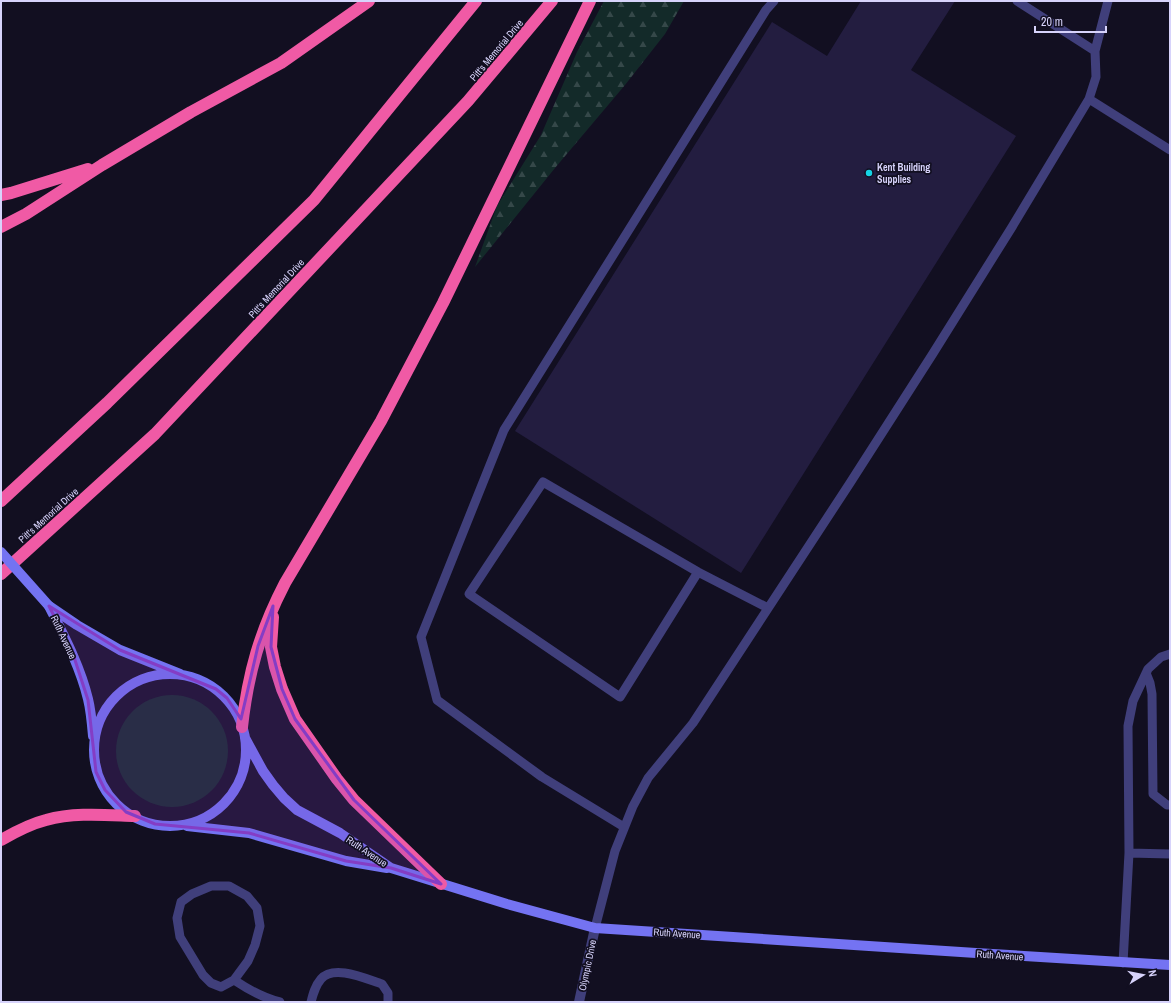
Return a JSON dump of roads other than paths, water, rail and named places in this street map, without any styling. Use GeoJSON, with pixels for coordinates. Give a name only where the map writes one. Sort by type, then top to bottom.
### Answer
{"type":"FeatureCollection","features":[{"type":"Feature","properties":{"kind":"highway"},"geometry":{"type":"LineString","coordinates":[[1,227],[26,214],[102,165],[191,112],[281,63],[369,1]]}},
{"type":"Feature","properties":{"kind":"highway"},"geometry":{"type":"LineString","coordinates":[[1,501],[107,403],[314,200],[476,1]]}},
{"type":"Feature","properties":{"kind":"highway","name":"Pitt's Memorial Drive"},"geometry":{"type":"LineString","coordinates":[[1,574],[155,434],[468,101],[552,1]]}},
{"type":"Feature","properties":{"kind":"highway"},"geometry":{"type":"LineString","coordinates":[[243,733],[245,702],[251,671],[258,646],[273,606],[285,583],[381,421],[443,303],[590,1]]}},
{"type":"Feature","properties":{"kind":"highway"},"geometry":{"type":"LineString","coordinates":[[1,195],[102,165]]}},
{"type":"Feature","properties":{"kind":"highway"},"geometry":{"type":"LineString","coordinates":[[273,606],[271,647],[282,689],[295,719],[337,779],[354,800],[440,884]]}},
{"type":"Feature","properties":{"kind":"highway"},"geometry":{"type":"LineString","coordinates":[[1,840],[21,829],[45,820],[62,816],[80,814],[135,816]]}},
{"type":"Feature","properties":{"kind":"main road","name":"Ruth Avenue"},"geometry":{"type":"LineString","coordinates":[[1,552],[50,606],[81,674],[88,700],[94,739]]}},
{"type":"Feature","properties":{"kind":"main road"},"geometry":{"type":"LineString","coordinates":[[50,606],[77,625],[120,650],[206,683],[227,698],[235,709],[243,733],[246,758],[234,790],[228,800],[211,814],[190,823],[176,825]]}},
{"type":"Feature","properties":{"kind":"main road"},"geometry":{"type":"LineString","coordinates":[[191,678],[162,676],[131,686],[121,693],[104,712],[98,724],[94,739],[94,762],[100,781],[111,798],[126,812],[155,824],[249,832],[346,861],[391,868]]}},
{"type":"Feature","properties":{"kind":"main road","name":"Ruth Avenue"},"geometry":{"type":"LineString","coordinates":[[243,733],[261,767],[273,785],[297,810],[340,833],[391,868],[507,904],[595,928],[1170,965]]}},
{"type":"Feature","properties":{"kind":"street","name":"Olympic Drive"},"geometry":{"type":"LineString","coordinates":[[579,1002],[595,928]]}},
{"type":"Feature","properties":{"kind":"lane"},"geometry":{"type":"LineString","coordinates":[[624,827],[542,777],[437,700],[421,637],[504,430],[766,10],[774,1]]}},
{"type":"Feature","properties":{"kind":"lane"},"geometry":{"type":"LineString","coordinates":[[1017,1],[1095,51]]}},
{"type":"Feature","properties":{"kind":"lane"},"geometry":{"type":"LineString","coordinates":[[595,928],[615,851],[633,806],[648,778],[693,723],[850,483],[929,361],[1090,99],[1096,77],[1095,51],[1108,1]]}},
{"type":"Feature","properties":{"kind":"lane"},"geometry":{"type":"LineString","coordinates":[[1090,99],[1170,150]]}},
{"type":"Feature","properties":{"kind":"lane"},"geometry":{"type":"LineString","coordinates":[[698,572],[620,697],[469,594],[543,482],[698,572],[768,608]]}},
{"type":"Feature","properties":{"kind":"lane"},"geometry":{"type":"LineString","coordinates":[[1123,963],[1129,853],[1128,726],[1133,701],[1148,669],[1161,657],[1170,654]]}},
{"type":"Feature","properties":{"kind":"lane"},"geometry":{"type":"LineString","coordinates":[[1146,673],[1152,694],[1153,794],[1167,805],[1170,805]]}},
{"type":"Feature","properties":{"kind":"lane"},"geometry":{"type":"LineString","coordinates":[[1129,853],[1170,854]]}},
{"type":"Feature","properties":{"kind":"lane"},"geometry":{"type":"LineString","coordinates":[[211,886],[229,886],[247,896],[257,908],[260,926],[255,944],[248,961],[234,980],[221,987],[211,983],[203,975],[180,937],[177,918],[181,902],[192,894],[211,886]]}},
{"type":"Feature","properties":{"kind":"lane"},"geometry":{"type":"LineString","coordinates":[[310,1002],[321,978],[331,973],[343,972],[382,984],[388,993],[388,1002]]}},
{"type":"Feature","properties":{"kind":"lane"},"geometry":{"type":"LineString","coordinates":[[234,980],[252,992],[280,1002]]}},
{"type":"Feature","properties":{"kind":"place","name":"Kent Building Supplies"},"geometry":{"type":"Point","coordinates":[869,173]}}]}
